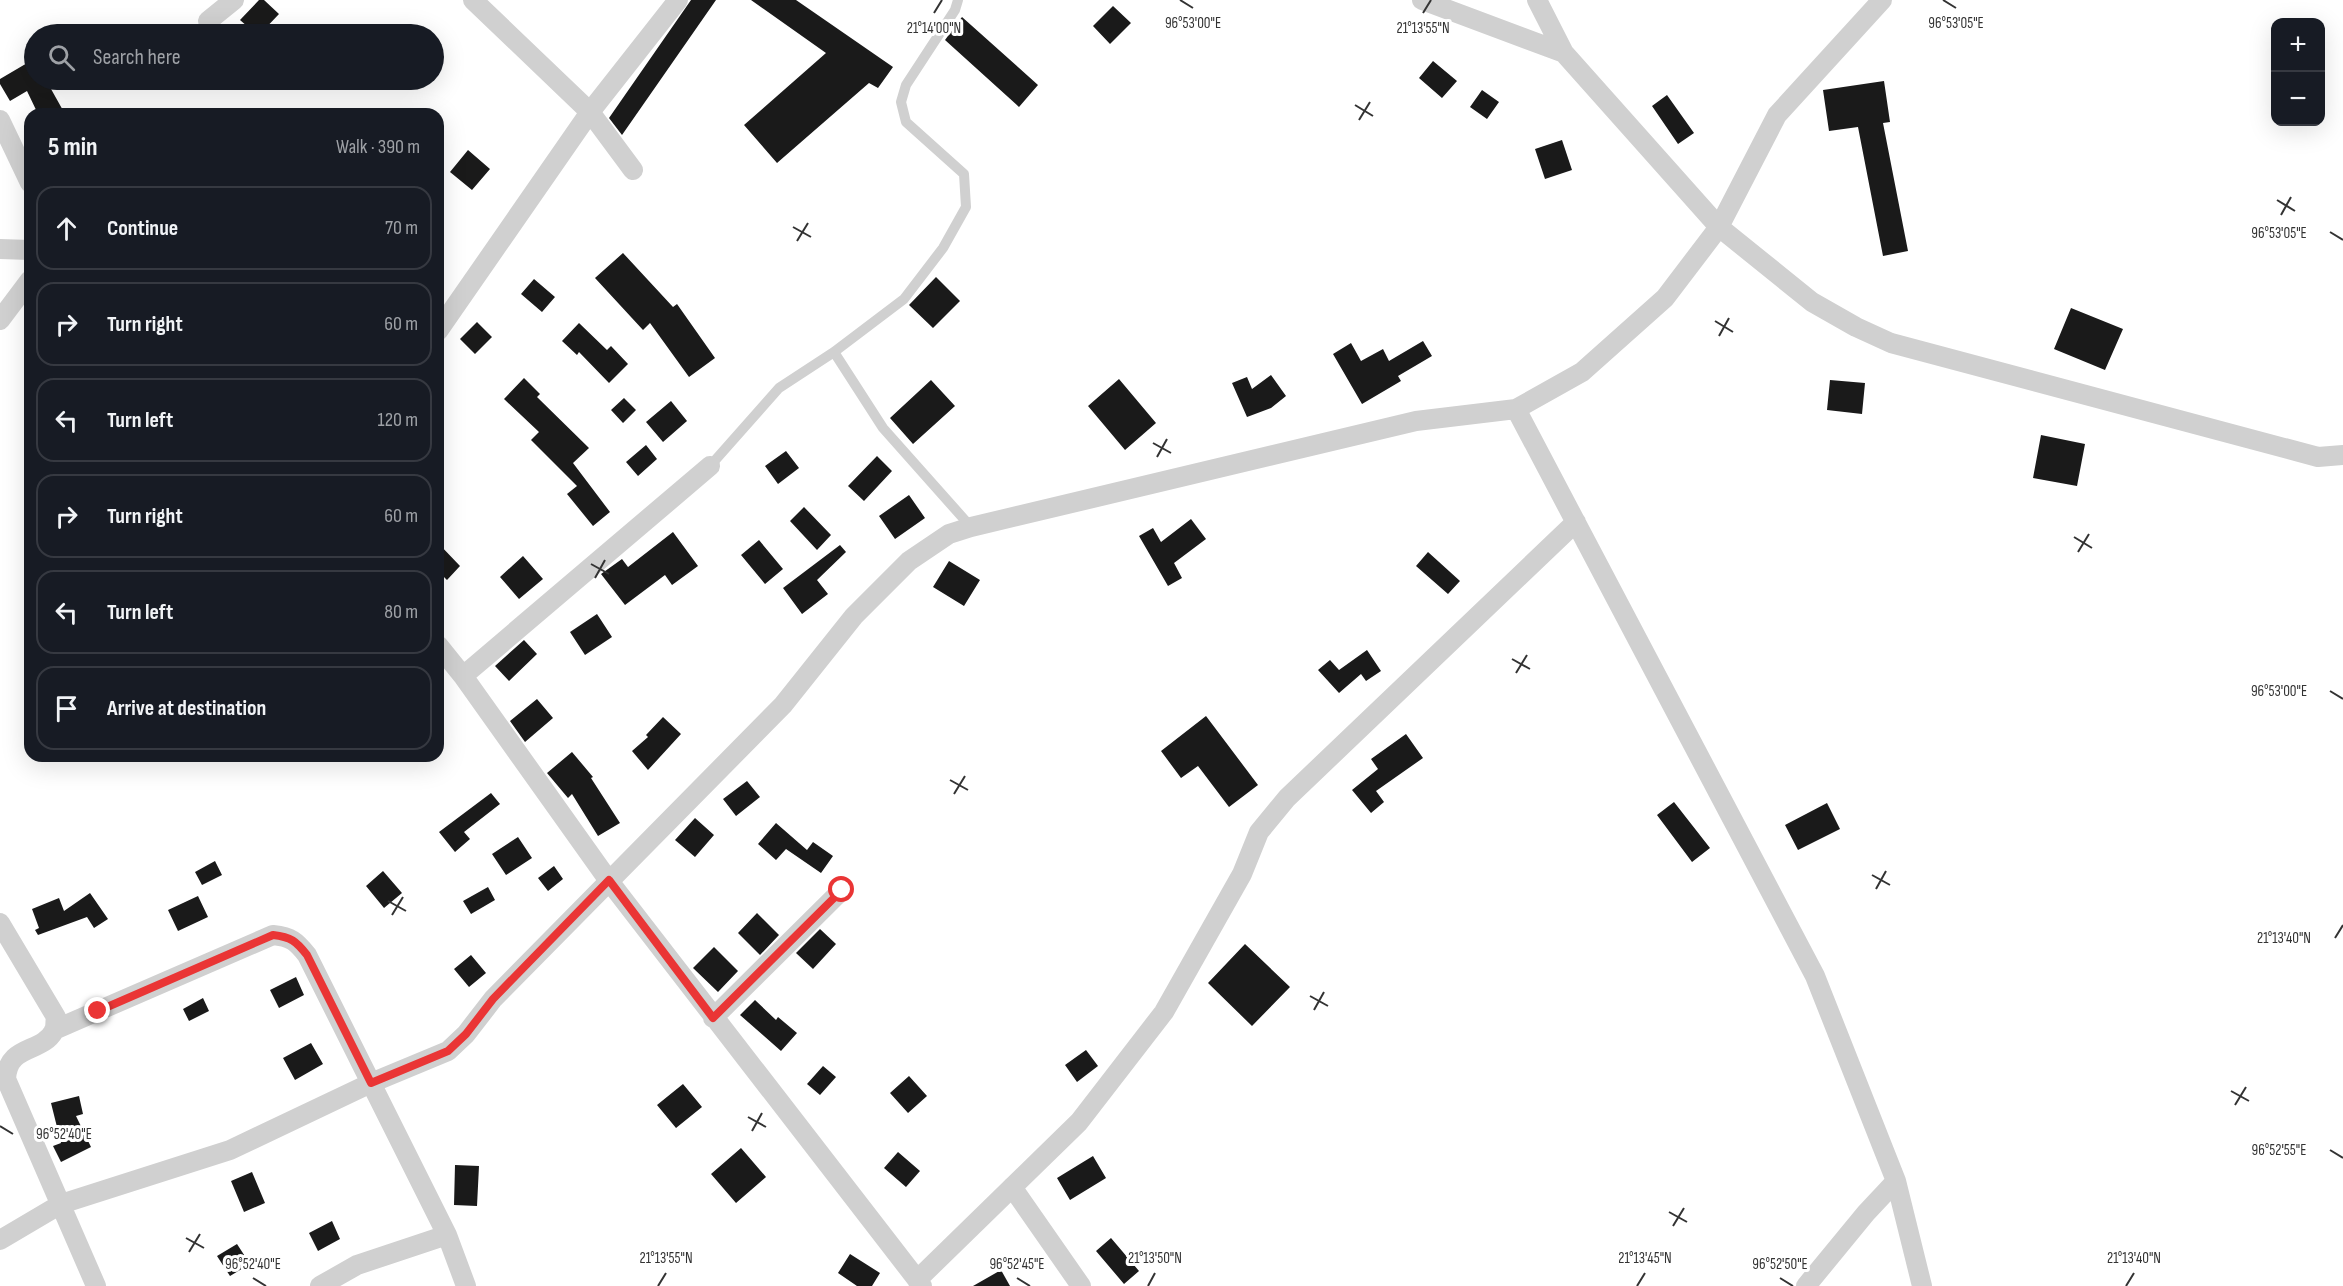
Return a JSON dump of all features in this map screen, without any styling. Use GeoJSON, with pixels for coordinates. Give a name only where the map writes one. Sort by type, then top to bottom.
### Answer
{"type":"FeatureCollection","features":[{"type":"Feature","properties":{"kind":"street"},"geometry":{"type":"LineString","coordinates":[[208,21],[234,0]]}},
{"type":"Feature","properties":{"kind":"street"},"geometry":{"type":"LineString","coordinates":[[473,0],[590,112],[633,170]]}},
{"type":"Feature","properties":{"kind":"street"},"geometry":{"type":"LineString","coordinates":[[444,322],[590,112],[678,0]]}},
{"type":"Feature","properties":{"kind":"street"},"geometry":{"type":"LineString","coordinates":[[1422,0],[1564,53]]}},
{"type":"Feature","properties":{"kind":"street"},"geometry":{"type":"LineString","coordinates":[[1537,0],[1564,53],[1719,227],[1812,302],[1856,327],[1891,343],[2318,457],[2343,455]]}},
{"type":"Feature","properties":{"kind":"street"},"geometry":{"type":"LineString","coordinates":[[0,1240],[61,1204],[230,1150],[371,1083],[448,1051],[466,1034],[493,999],[783,705],[854,616],[909,561],[949,534],[1416,421],[1516,409],[1582,372],[1665,298],[1719,227],[1778,115],[1882,0]]}},
{"type":"Feature","properties":{"kind":"street"},"geometry":{"type":"LineString","coordinates":[[0,120],[24,170]]}},
{"type":"Feature","properties":{"kind":"street"},"geometry":{"type":"LineString","coordinates":[[0,249],[24,250]]}},
{"type":"Feature","properties":{"kind":"street"},"geometry":{"type":"LineString","coordinates":[[0,320],[24,287]]}},
{"type":"Feature","properties":{"kind":"street"},"geometry":{"type":"LineString","coordinates":[[1516,409],[1815,976],[1896,1181],[1922,1286]]}},
{"type":"Feature","properties":{"kind":"street"},"geometry":{"type":"LineString","coordinates":[[463,676],[710,466]]}},
{"type":"Feature","properties":{"kind":"street"},"geometry":{"type":"LineString","coordinates":[[444,652],[609,880],[713,1018],[920,1283],[1012,1187],[1079,1122],[1164,1012],[1242,874],[1259,832],[1287,798],[1576,522]]}},
{"type":"Feature","properties":{"kind":"street"},"geometry":{"type":"LineString","coordinates":[[713,1018],[842,890]]}},
{"type":"Feature","properties":{"kind":"street"},"geometry":{"type":"LineString","coordinates":[[0,923],[56,1017],[54,1030]]}},
{"type":"Feature","properties":{"kind":"street"},"geometry":{"type":"LineString","coordinates":[[96,1286],[6,1079],[11,1059],[46,1038],[54,1030],[273,935],[288,937],[296,941],[307,955],[447,1235],[466,1286]]}},
{"type":"Feature","properties":{"kind":"street"},"geometry":{"type":"LineString","coordinates":[[1806,1286],[1896,1181]]}},
{"type":"Feature","properties":{"kind":"street"},"geometry":{"type":"LineString","coordinates":[[1012,1187],[1081,1286]]}},
{"type":"Feature","properties":{"kind":"street"},"geometry":{"type":"LineString","coordinates":[[320,1286],[357,1265],[447,1235]]}},
{"type":"Feature","properties":{"kind":"lane"},"geometry":{"type":"LineString","coordinates":[[710,466],[779,388],[834,352],[904,299],[944,248],[966,207],[964,174],[906,122],[901,102],[906,85],[955,10],[958,0]]}},
{"type":"Feature","properties":{"kind":"lane"},"geometry":{"type":"LineString","coordinates":[[834,352],[882,428],[971,527]]}},
{"type":"Feature","properties":{"kind":"building"},"geometry":{"type":"Polygon","coordinates":[[[259,0],[264,0],[279,14],[270,24],[245,24],[240,20],[259,0]]]}},
{"type":"Feature","properties":{"kind":"building"},"geometry":{"type":"Polygon","coordinates":[[[691,0],[716,0],[622,135],[609,118],[691,0]]]}},
{"type":"Feature","properties":{"kind":"building"},"geometry":{"type":"Polygon","coordinates":[[[751,0],[796,0],[893,67],[878,88],[869,83],[777,163],[744,125],[826,53],[751,0]]]}},
{"type":"Feature","properties":{"kind":"building"},"geometry":{"type":"Polygon","coordinates":[[[1113,6],[1131,23],[1110,44],[1093,26],[1113,6]]]}},
{"type":"Feature","properties":{"kind":"building"},"geometry":{"type":"Polygon","coordinates":[[[962,17],[1038,85],[1019,107],[945,40],[962,17]]]}},
{"type":"Feature","properties":{"kind":"building"},"geometry":{"type":"Polygon","coordinates":[[[1433,61],[1457,81],[1442,98],[1419,78],[1433,61]]]}},
{"type":"Feature","properties":{"kind":"building"},"geometry":{"type":"Polygon","coordinates":[[[24,65],[24,90],[52,90],[62,108],[35,108],[27,91],[10,101],[0,84],[0,79],[24,65]]]}},
{"type":"Feature","properties":{"kind":"building"},"geometry":{"type":"Polygon","coordinates":[[[1884,81],[1890,122],[1883,123],[1908,251],[1883,256],[1858,127],[1829,131],[1823,90],[1884,81]]]}},
{"type":"Feature","properties":{"kind":"building"},"geometry":{"type":"Polygon","coordinates":[[[1482,90],[1499,102],[1487,119],[1470,107],[1482,90]]]}},
{"type":"Feature","properties":{"kind":"building"},"geometry":{"type":"Polygon","coordinates":[[[1667,95],[1694,133],[1678,144],[1652,106],[1667,95]]]}},
{"type":"Feature","properties":{"kind":"building"},"geometry":{"type":"Polygon","coordinates":[[[1562,140],[1572,170],[1545,179],[1535,149],[1562,140]]]}},
{"type":"Feature","properties":{"kind":"building"},"geometry":{"type":"Polygon","coordinates":[[[468,150],[490,169],[472,190],[450,172],[468,150]]]}},
{"type":"Feature","properties":{"kind":"building"},"geometry":{"type":"Polygon","coordinates":[[[623,253],[673,307],[677,304],[715,358],[689,377],[650,323],[643,330],[595,278],[623,253]]]}},
{"type":"Feature","properties":{"kind":"building"},"geometry":{"type":"Polygon","coordinates":[[[936,277],[960,301],[933,328],[909,305],[936,277]]]}},
{"type":"Feature","properties":{"kind":"building"},"geometry":{"type":"Polygon","coordinates":[[[534,279],[555,297],[542,312],[521,294],[534,279]]]}},
{"type":"Feature","properties":{"kind":"building"},"geometry":{"type":"Polygon","coordinates":[[[2071,308],[2123,329],[2105,370],[2054,349],[2071,308]]]}},
{"type":"Feature","properties":{"kind":"building"},"geometry":{"type":"Polygon","coordinates":[[[477,322],[492,337],[475,354],[460,339],[477,322]]]}},
{"type":"Feature","properties":{"kind":"building"},"geometry":{"type":"Polygon","coordinates":[[[579,323],[607,350],[611,346],[628,364],[609,383],[579,352],[577,355],[562,341],[579,323]]]}},
{"type":"Feature","properties":{"kind":"building"},"geometry":{"type":"Polygon","coordinates":[[[1423,341],[1432,356],[1398,376],[1401,381],[1362,404],[1333,354],[1351,343],[1361,361],[1383,349],[1389,361],[1423,341]]]}},
{"type":"Feature","properties":{"kind":"building"},"geometry":{"type":"Polygon","coordinates":[[[1271,375],[1286,396],[1271,408],[1247,417],[1232,383],[1247,377],[1252,389],[1271,375]]]}},
{"type":"Feature","properties":{"kind":"building"},"geometry":{"type":"Polygon","coordinates":[[[524,378],[540,394],[537,397],[589,448],[573,463],[610,512],[593,526],[567,494],[577,486],[531,440],[539,432],[504,399],[524,378]]]}},
{"type":"Feature","properties":{"kind":"building"},"geometry":{"type":"Polygon","coordinates":[[[1119,379],[1156,423],[1125,450],[1088,406],[1119,379]]]}},
{"type":"Feature","properties":{"kind":"building"},"geometry":{"type":"Polygon","coordinates":[[[931,380],[955,406],[913,444],[890,418],[931,380]]]}},
{"type":"Feature","properties":{"kind":"building"},"geometry":{"type":"Polygon","coordinates":[[[1830,380],[1865,383],[1862,414],[1827,410],[1830,380]]]}},
{"type":"Feature","properties":{"kind":"building"},"geometry":{"type":"Polygon","coordinates":[[[624,398],[636,410],[623,423],[611,410],[624,398]]]}},
{"type":"Feature","properties":{"kind":"building"},"geometry":{"type":"Polygon","coordinates":[[[671,401],[687,421],[663,442],[646,422],[671,401]]]}},
{"type":"Feature","properties":{"kind":"building"},"geometry":{"type":"Polygon","coordinates":[[[2041,435],[2085,444],[2077,486],[2033,478],[2041,435]]]}},
{"type":"Feature","properties":{"kind":"building"},"geometry":{"type":"Polygon","coordinates":[[[646,445],[657,459],[638,476],[626,462],[646,445]]]}},
{"type":"Feature","properties":{"kind":"building"},"geometry":{"type":"Polygon","coordinates":[[[786,451],[799,468],[778,484],[765,466],[786,451]]]}},
{"type":"Feature","properties":{"kind":"building"},"geometry":{"type":"Polygon","coordinates":[[[877,456],[892,471],[864,501],[848,486],[877,456]]]}},
{"type":"Feature","properties":{"kind":"building"},"geometry":{"type":"Polygon","coordinates":[[[909,495],[925,518],[895,539],[879,516],[909,495]]]}},
{"type":"Feature","properties":{"kind":"building"},"geometry":{"type":"Polygon","coordinates":[[[804,507],[831,535],[817,550],[790,521],[804,507]]]}},
{"type":"Feature","properties":{"kind":"building"},"geometry":{"type":"Polygon","coordinates":[[[1191,519],[1206,539],[1174,563],[1182,578],[1168,586],[1139,536],[1153,528],[1161,542],[1191,519]]]}},
{"type":"Feature","properties":{"kind":"building"},"geometry":{"type":"Polygon","coordinates":[[[673,532],[698,566],[672,585],[665,575],[625,605],[601,574],[622,559],[628,567],[673,532]]]}},
{"type":"Feature","properties":{"kind":"building"},"geometry":{"type":"Polygon","coordinates":[[[759,540],[783,569],[765,584],[741,555],[759,540]]]}},
{"type":"Feature","properties":{"kind":"building"},"geometry":{"type":"Polygon","coordinates":[[[840,545],[846,552],[817,580],[828,594],[802,614],[783,588],[840,545]]]}},
{"type":"Feature","properties":{"kind":"building"},"geometry":{"type":"Polygon","coordinates":[[[444,549],[460,566],[447,580],[444,577],[444,549]]]}},
{"type":"Feature","properties":{"kind":"building"},"geometry":{"type":"Polygon","coordinates":[[[1428,552],[1460,581],[1448,594],[1416,566],[1428,552]]]}},
{"type":"Feature","properties":{"kind":"building"},"geometry":{"type":"Polygon","coordinates":[[[523,556],[543,579],[519,599],[500,577],[523,556]]]}},
{"type":"Feature","properties":{"kind":"building"},"geometry":{"type":"Polygon","coordinates":[[[949,561],[980,580],[964,606],[933,587],[949,561]]]}},
{"type":"Feature","properties":{"kind":"building"},"geometry":{"type":"Polygon","coordinates":[[[597,614],[612,637],[585,655],[570,632],[597,614]]]}},
{"type":"Feature","properties":{"kind":"building"},"geometry":{"type":"Polygon","coordinates":[[[524,640],[537,654],[509,681],[495,666],[524,640]]]}},
{"type":"Feature","properties":{"kind":"building"},"geometry":{"type":"Polygon","coordinates":[[[1367,650],[1381,671],[1366,681],[1361,674],[1339,693],[1318,670],[1330,660],[1339,670],[1367,650]]]}},
{"type":"Feature","properties":{"kind":"building"},"geometry":{"type":"Polygon","coordinates":[[[537,699],[553,718],[525,742],[510,721],[537,699]]]}},
{"type":"Feature","properties":{"kind":"building"},"geometry":{"type":"Polygon","coordinates":[[[1206,716],[1258,785],[1229,807],[1198,766],[1181,778],[1161,751],[1206,716]]]}},
{"type":"Feature","properties":{"kind":"building"},"geometry":{"type":"Polygon","coordinates":[[[663,717],[681,734],[648,770],[632,751],[648,737],[646,735],[663,717]]]}},
{"type":"Feature","properties":{"kind":"building"},"geometry":{"type":"Polygon","coordinates":[[[1406,734],[1423,758],[1376,791],[1384,802],[1371,813],[1352,790],[1378,769],[1371,759],[1406,734]]]}},
{"type":"Feature","properties":{"kind":"building"},"geometry":{"type":"Polygon","coordinates":[[[572,752],[593,777],[591,778],[620,823],[598,836],[572,794],[568,798],[547,773],[572,752]]]}},
{"type":"Feature","properties":{"kind":"building"},"geometry":{"type":"Polygon","coordinates":[[[747,781],[760,797],[736,816],[723,799],[747,781]]]}},
{"type":"Feature","properties":{"kind":"building"},"geometry":{"type":"Polygon","coordinates":[[[491,793],[500,804],[464,832],[470,839],[455,852],[439,832],[491,793]]]}},
{"type":"Feature","properties":{"kind":"building"},"geometry":{"type":"Polygon","coordinates":[[[1674,802],[1710,848],[1692,862],[1657,815],[1674,802]]]}},
{"type":"Feature","properties":{"kind":"building"},"geometry":{"type":"Polygon","coordinates":[[[1827,803],[1840,829],[1798,850],[1785,825],[1827,803]]]}},
{"type":"Feature","properties":{"kind":"building"},"geometry":{"type":"Polygon","coordinates":[[[695,818],[714,835],[695,857],[675,840],[695,818]]]}},
{"type":"Feature","properties":{"kind":"building"},"geometry":{"type":"Polygon","coordinates":[[[776,823],[807,850],[813,842],[833,856],[821,873],[786,849],[776,860],[758,844],[776,823]]]}},
{"type":"Feature","properties":{"kind":"building"},"geometry":{"type":"Polygon","coordinates":[[[518,837],[532,858],[506,875],[492,854],[518,837]]]}},
{"type":"Feature","properties":{"kind":"building"},"geometry":{"type":"Polygon","coordinates":[[[215,861],[222,875],[202,885],[195,872],[215,861]]]}},
{"type":"Feature","properties":{"kind":"building"},"geometry":{"type":"Polygon","coordinates":[[[554,866],[563,879],[548,891],[538,878],[554,866]]]}},
{"type":"Feature","properties":{"kind":"building"},"geometry":{"type":"Polygon","coordinates":[[[383,871],[402,893],[384,908],[366,886],[383,871]]]}},
{"type":"Feature","properties":{"kind":"building"},"geometry":{"type":"Polygon","coordinates":[[[488,887],[495,900],[471,914],[463,901],[488,887]]]}},
{"type":"Feature","properties":{"kind":"building"},"geometry":{"type":"Polygon","coordinates":[[[90,893],[108,919],[94,928],[87,917],[38,935],[35,930],[39,928],[32,909],[59,898],[64,911],[90,893]]]}},
{"type":"Feature","properties":{"kind":"building"},"geometry":{"type":"Polygon","coordinates":[[[198,896],[208,917],[178,931],[168,910],[198,896]]]}},
{"type":"Feature","properties":{"kind":"building"},"geometry":{"type":"Polygon","coordinates":[[[757,913],[779,935],[760,955],[738,933],[757,913]]]}},
{"type":"Feature","properties":{"kind":"building"},"geometry":{"type":"Polygon","coordinates":[[[820,929],[836,944],[813,969],[796,953],[820,929]]]}},
{"type":"Feature","properties":{"kind":"building"},"geometry":{"type":"Polygon","coordinates":[[[1245,944],[1290,987],[1252,1026],[1208,983],[1245,944]]]}},
{"type":"Feature","properties":{"kind":"building"},"geometry":{"type":"Polygon","coordinates":[[[714,947],[738,971],[718,992],[693,968],[714,947]]]}},
{"type":"Feature","properties":{"kind":"building"},"geometry":{"type":"Polygon","coordinates":[[[471,955],[486,973],[469,987],[454,969],[471,955]]]}},
{"type":"Feature","properties":{"kind":"building"},"geometry":{"type":"Polygon","coordinates":[[[296,977],[304,995],[279,1008],[270,990],[296,977]]]}},
{"type":"Feature","properties":{"kind":"building"},"geometry":{"type":"Polygon","coordinates":[[[203,998],[209,1011],[189,1021],[183,1009],[203,998]]]}},
{"type":"Feature","properties":{"kind":"building"},"geometry":{"type":"Polygon","coordinates":[[[755,1000],[776,1020],[778,1017],[797,1033],[781,1051],[740,1015],[755,1000]]]}},
{"type":"Feature","properties":{"kind":"building"},"geometry":{"type":"Polygon","coordinates":[[[311,1043],[323,1064],[295,1080],[283,1058],[311,1043]]]}},
{"type":"Feature","properties":{"kind":"building"},"geometry":{"type":"Polygon","coordinates":[[[1086,1050],[1098,1066],[1077,1082],[1065,1065],[1086,1050]]]}},
{"type":"Feature","properties":{"kind":"building"},"geometry":{"type":"Polygon","coordinates":[[[823,1066],[836,1077],[820,1095],[807,1084],[823,1066]]]}},
{"type":"Feature","properties":{"kind":"building"},"geometry":{"type":"Polygon","coordinates":[[[909,1076],[927,1096],[908,1113],[890,1093],[909,1076]]]}},
{"type":"Feature","properties":{"kind":"building"},"geometry":{"type":"Polygon","coordinates":[[[683,1084],[702,1107],[676,1128],[657,1105],[683,1084]]]}},
{"type":"Feature","properties":{"kind":"building"},"geometry":{"type":"Polygon","coordinates":[[[79,1096],[83,1114],[76,1116],[91,1147],[61,1162],[53,1146],[61,1143],[51,1103],[79,1096]]]}},
{"type":"Feature","properties":{"kind":"building"},"geometry":{"type":"Polygon","coordinates":[[[741,1148],[766,1177],[736,1203],[711,1174],[741,1148]]]}},
{"type":"Feature","properties":{"kind":"building"},"geometry":{"type":"Polygon","coordinates":[[[898,1152],[920,1171],[906,1187],[884,1168],[898,1152]]]}},
{"type":"Feature","properties":{"kind":"building"},"geometry":{"type":"Polygon","coordinates":[[[1093,1156],[1106,1178],[1070,1200],[1057,1178],[1093,1156]]]}},
{"type":"Feature","properties":{"kind":"building"},"geometry":{"type":"Polygon","coordinates":[[[455,1165],[479,1166],[477,1206],[454,1205],[455,1165]]]}},
{"type":"Feature","properties":{"kind":"building"},"geometry":{"type":"Polygon","coordinates":[[[252,1172],[265,1203],[244,1212],[231,1181],[252,1172]]]}},
{"type":"Feature","properties":{"kind":"building"},"geometry":{"type":"Polygon","coordinates":[[[332,1221],[340,1239],[318,1251],[309,1233],[332,1221]]]}},
{"type":"Feature","properties":{"kind":"building"},"geometry":{"type":"Polygon","coordinates":[[[1111,1238],[1139,1271],[1124,1284],[1096,1251],[1111,1238]]]}},
{"type":"Feature","properties":{"kind":"building"},"geometry":{"type":"Polygon","coordinates":[[[237,1244],[250,1264],[230,1276],[217,1256],[237,1244]]]}},
{"type":"Feature","properties":{"kind":"building"},"geometry":{"type":"Polygon","coordinates":[[[850,1254],[880,1273],[872,1286],[857,1286],[838,1273],[850,1254]]]}},
{"type":"Feature","properties":{"kind":"building"},"geometry":{"type":"Polygon","coordinates":[[[1001,1270],[1010,1286],[973,1286],[1001,1270]]]}},
{"type":"Feature","properties":{"kind":"route"},"geometry":{"type":"LineString","coordinates":[[98,1011],[273,935],[288,937],[296,941],[307,955],[371,1083],[448,1051],[466,1034],[493,999],[609,880],[713,1018],[842,890]]}}]}
